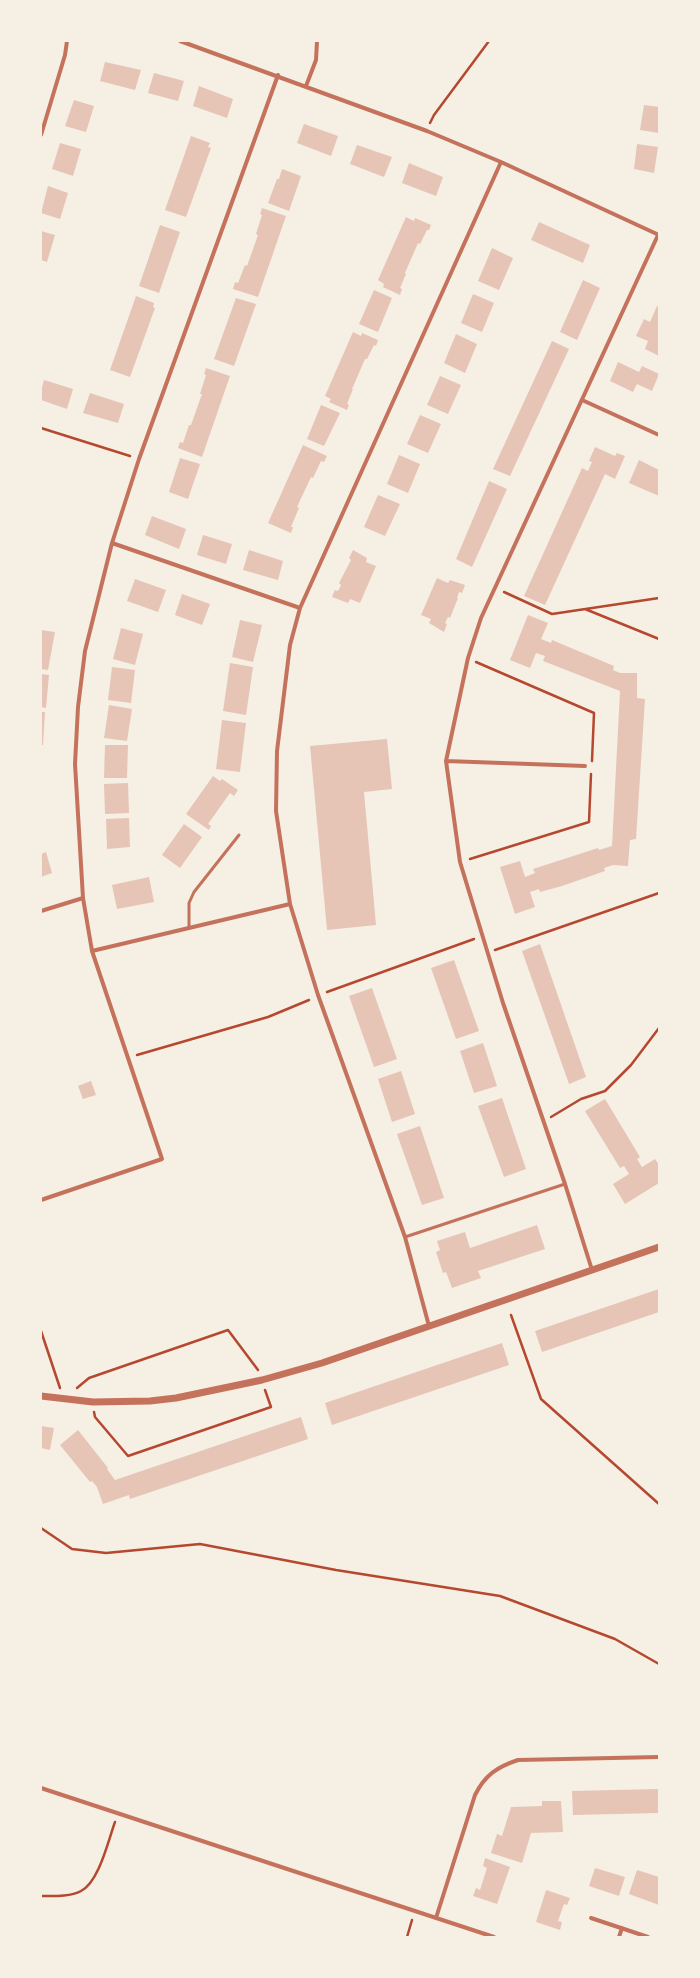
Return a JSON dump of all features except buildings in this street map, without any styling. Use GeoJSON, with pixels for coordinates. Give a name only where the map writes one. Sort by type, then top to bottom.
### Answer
{"type":"FeatureCollection","features":[{"type":"Feature","properties":{"kind":"street"},"geometry":{"type":"LineString","coordinates":[[41,135],[65,55],[67,41]]}},
{"type":"Feature","properties":{"kind":"street"},"geometry":{"type":"LineString","coordinates":[[180,41],[278,75],[427,130],[501,162],[659,235],[494,588],[468,658],[446,761],[460,862],[487,952],[565,1184],[592,1270]]}},
{"type":"Feature","properties":{"kind":"street"},"geometry":{"type":"LineString","coordinates":[[306,86],[316,60],[317,41]]}},
{"type":"Feature","properties":{"kind":"street"},"geometry":{"type":"LineString","coordinates":[[41,1200],[162,1159],[92,951],[83,898],[75,764],[78,707],[85,651],[112,543],[139,459],[278,75]]}},
{"type":"Feature","properties":{"kind":"street"},"geometry":{"type":"LineString","coordinates":[[429,1326],[404,1237],[318,995],[290,904],[276,811],[277,751],[290,645],[300,608],[501,162]]}},
{"type":"Feature","properties":{"kind":"street"},"geometry":{"type":"LineString","coordinates":[[582,400],[659,435]]}},
{"type":"Feature","properties":{"kind":"street"},"geometry":{"type":"LineString","coordinates":[[112,543],[300,608]]}},
{"type":"Feature","properties":{"kind":"street"},"geometry":{"type":"LineString","coordinates":[[446,761],[584,766]]}},
{"type":"Feature","properties":{"kind":"street"},"geometry":{"type":"LineString","coordinates":[[41,911],[83,898]]}},
{"type":"Feature","properties":{"kind":"street"},"geometry":{"type":"LineString","coordinates":[[92,951],[290,904]]}},
{"type":"Feature","properties":{"kind":"street"},"geometry":{"type":"LineString","coordinates":[[41,1396],[93,1402],[150,1401],[176,1398],[262,1380],[322,1363],[659,1247]]}},
{"type":"Feature","properties":{"kind":"street"},"geometry":{"type":"LineString","coordinates":[[436,1918],[475,1795],[481,1782],[490,1773],[502,1765],[518,1760],[659,1757]]}},
{"type":"Feature","properties":{"kind":"street"},"geometry":{"type":"LineString","coordinates":[[41,1788],[494,1937]]}},
{"type":"Feature","properties":{"kind":"street"},"geometry":{"type":"LineString","coordinates":[[591,1918],[648,1937]]}},
{"type":"Feature","properties":{"kind":"street"},"geometry":{"type":"LineString","coordinates":[[619,1937],[622,1928]]}},
{"type":"Feature","properties":{"kind":"lane"},"geometry":{"type":"LineString","coordinates":[[189,928],[189,903],[194,892],[239,835]]}},
{"type":"Feature","properties":{"kind":"lane"},"geometry":{"type":"LineString","coordinates":[[404,1237],[565,1184]]}},
{"type":"Feature","properties":{"kind":"path"},"geometry":{"type":"LineString","coordinates":[[427,130],[434,115],[489,41]]}},
{"type":"Feature","properties":{"kind":"path"},"geometry":{"type":"LineString","coordinates":[[41,428],[139,459]]}},
{"type":"Feature","properties":{"kind":"path"},"geometry":{"type":"LineString","coordinates":[[494,588],[552,614],[659,598]]}},
{"type":"Feature","properties":{"kind":"path"},"geometry":{"type":"LineString","coordinates":[[585,609],[659,639]]}},
{"type":"Feature","properties":{"kind":"path"},"geometry":{"type":"LineString","coordinates":[[487,952],[659,894]]}},
{"type":"Feature","properties":{"kind":"path"},"geometry":{"type":"LineString","coordinates":[[335,989],[482,936]]}},
{"type":"Feature","properties":{"kind":"path"},"geometry":{"type":"LineString","coordinates":[[128,1058],[268,1017],[304,1003],[318,995]]}},
{"type":"Feature","properties":{"kind":"path"},"geometry":{"type":"LineString","coordinates":[[544,1122],[581,1099],[605,1091],[631,1066],[659,1028]]}},
{"type":"Feature","properties":{"kind":"path"},"geometry":{"type":"LineString","coordinates":[[511,1314],[541,1399],[659,1504]]}},
{"type":"Feature","properties":{"kind":"path"},"geometry":{"type":"LineString","coordinates":[[41,1331],[64,1399],[89,1378],[228,1330],[256,1367],[271,1407],[128,1456],[95,1416],[93,1402]]}},
{"type":"Feature","properties":{"kind":"path"},"geometry":{"type":"LineString","coordinates":[[41,1528],[72,1548],[106,1553],[200,1544],[336,1570],[500,1596],[614,1639],[659,1664]]}},
{"type":"Feature","properties":{"kind":"path"},"geometry":{"type":"LineString","coordinates":[[41,1896],[81,1892],[90,1885],[96,1874],[119,1813]]}},
{"type":"Feature","properties":{"kind":"path"},"geometry":{"type":"LineString","coordinates":[[407,1937],[415,1912]]}}]}
